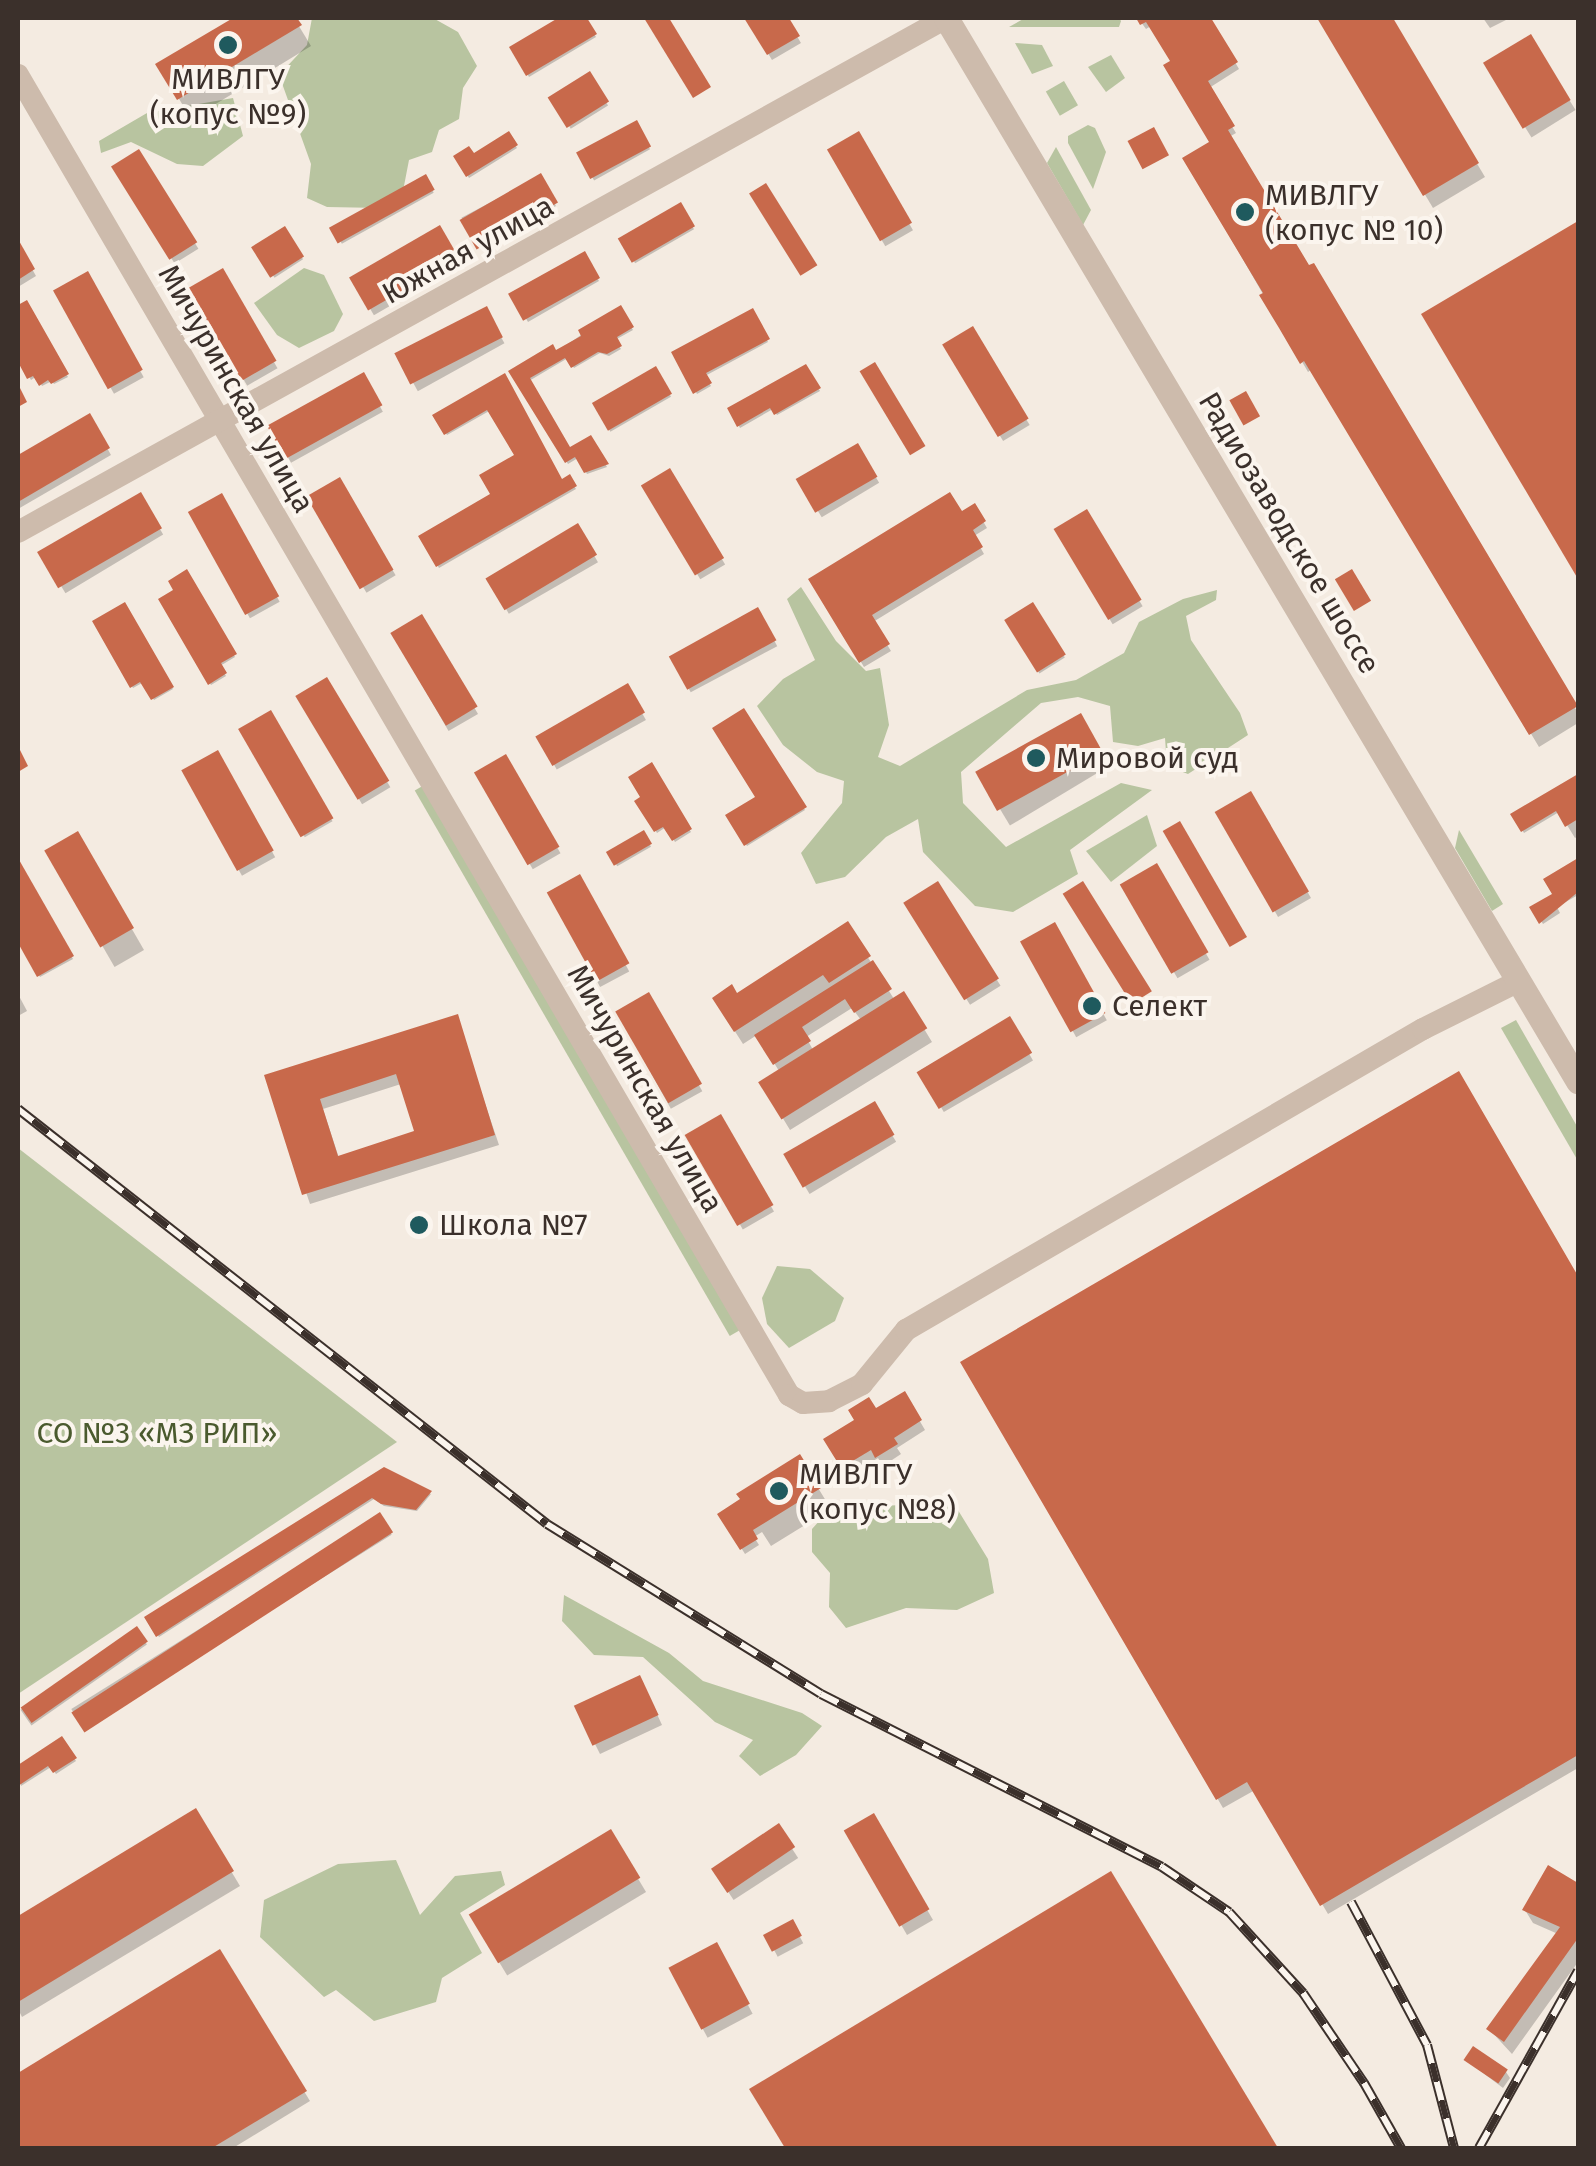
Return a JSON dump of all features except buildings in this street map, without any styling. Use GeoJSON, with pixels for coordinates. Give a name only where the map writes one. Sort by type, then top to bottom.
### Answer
{"type":"FeatureCollection","features":[{"type":"Feature","properties":{"kind":"street","name":"Южная улица"},"geometry":{"type":"LineString","coordinates":[[18,532],[946,18]]}},
{"type":"Feature","properties":{"kind":"street","name":"Радиозаводское шоссе"},"geometry":{"type":"LineString","coordinates":[[946,18],[1578,1081]]}},
{"type":"Feature","properties":{"kind":"street","name":"Мичуринская улица"},"geometry":{"type":"LineString","coordinates":[[18,74],[789,1395],[803,1404],[829,1402],[862,1384],[906,1330],[1424,1030],[1518,981]]}},
{"type":"Feature","properties":{"kind":"green space"},"geometry":{"type":"Polygon","coordinates":[[[312,18],[433,18],[458,32],[477,66],[463,88],[459,119],[439,130],[432,152],[409,160],[403,191],[381,208],[327,207],[307,198],[311,164],[279,75],[307,45],[312,18]]]}},
{"type":"Feature","properties":{"kind":"green space"},"geometry":{"type":"Polygon","coordinates":[[[1025,18],[1121,21],[1119,27],[1009,27],[1025,18]]]}},
{"type":"Feature","properties":{"kind":"green space"},"geometry":{"type":"Polygon","coordinates":[[[1015,43],[1042,45],[1053,66],[1032,74],[1015,43]]]}},
{"type":"Feature","properties":{"kind":"green space"},"geometry":{"type":"Polygon","coordinates":[[[1111,55],[1125,78],[1106,92],[1088,67],[1111,55]]]}},
{"type":"Feature","properties":{"kind":"green space"},"geometry":{"type":"Polygon","coordinates":[[[1064,81],[1078,105],[1060,116],[1046,92],[1064,81]]]}},
{"type":"Feature","properties":{"kind":"green space"},"geometry":{"type":"Polygon","coordinates":[[[233,98],[243,136],[203,166],[177,164],[131,142],[101,153],[99,141],[147,113],[233,98]]]}},
{"type":"Feature","properties":{"kind":"green space"},"geometry":{"type":"Polygon","coordinates":[[[1088,125],[1095,128],[1106,152],[1093,189],[1068,143],[1068,136],[1088,125]]]}},
{"type":"Feature","properties":{"kind":"green space"},"geometry":{"type":"Polygon","coordinates":[[[1056,147],[1091,210],[1083,225],[1047,163],[1056,147]]]}},
{"type":"Feature","properties":{"kind":"green space"},"geometry":{"type":"Polygon","coordinates":[[[304,268],[324,275],[343,314],[334,331],[299,348],[277,335],[254,303],[304,268]]]}},
{"type":"Feature","properties":{"kind":"green space"},"geometry":{"type":"Polygon","coordinates":[[[801,587],[836,641],[866,671],[880,668],[889,725],[878,757],[900,766],[1027,690],[1076,680],[1124,653],[1139,622],[1183,599],[1217,590],[1216,600],[1186,616],[1191,640],[1240,713],[1248,735],[1188,774],[1167,766],[1165,738],[1138,746],[1113,742],[1110,706],[1078,697],[1041,703],[961,772],[963,803],[1006,847],[1121,783],[1152,790],[1070,850],[1078,874],[1013,912],[975,906],[923,852],[918,819],[886,837],[845,877],[816,884],[801,853],[842,803],[844,781],[817,772],[783,745],[757,706],[783,679],[815,660],[787,599],[801,587]]]}},
{"type":"Feature","properties":{"kind":"green space"},"geometry":{"type":"Polygon","coordinates":[[[426,784],[741,1330],[730,1336],[415,790],[426,784]]]}},
{"type":"Feature","properties":{"kind":"green space"},"geometry":{"type":"Polygon","coordinates":[[[1147,815],[1157,846],[1111,882],[1086,851],[1147,815]]]}},
{"type":"Feature","properties":{"kind":"green space"},"geometry":{"type":"Polygon","coordinates":[[[1459,830],[1503,904],[1492,911],[1455,848],[1459,830]]]}},
{"type":"Feature","properties":{"kind":"green space"},"geometry":{"type":"Polygon","coordinates":[[[1516,1020],[1578,1128],[1578,1161],[1501,1028],[1516,1020]]]}},
{"type":"Feature","properties":{"kind":"green space","name":"СО №3 «МЗ РИП»"},"geometry":{"type":"Polygon","coordinates":[[[18,1148],[397,1442],[18,1694],[18,1148]]]}},
{"type":"Feature","properties":{"kind":"green space"},"geometry":{"type":"Polygon","coordinates":[[[777,1266],[810,1269],[844,1298],[835,1321],[789,1348],[767,1324],[762,1298],[777,1266]]]}},
{"type":"Feature","properties":{"kind":"green space"},"geometry":{"type":"Polygon","coordinates":[[[953,1502],[988,1559],[994,1593],[957,1610],[906,1608],[846,1628],[829,1607],[830,1573],[812,1552],[812,1529],[830,1509],[953,1502]]]}},
{"type":"Feature","properties":{"kind":"green space"},"geometry":{"type":"Polygon","coordinates":[[[564,1595],[669,1653],[703,1681],[802,1713],[822,1726],[796,1755],[760,1776],[739,1756],[753,1740],[715,1722],[643,1657],[594,1655],[562,1621],[564,1595]]]}},
{"type":"Feature","properties":{"kind":"green space"},"geometry":{"type":"Polygon","coordinates":[[[396,1860],[420,1915],[455,1876],[501,1871],[505,1885],[460,1913],[482,1953],[442,1978],[436,2002],[374,2021],[336,1990],[324,1997],[260,1937],[264,1900],[338,1864],[396,1860]]]}},
{"type":"Feature","properties":{"kind":"railway"},"geometry":{"type":"LineString","coordinates":[[18,1109],[547,1524],[821,1694],[1162,1867],[1229,1912],[1303,1993],[1364,2083],[1401,2148]]}},
{"type":"Feature","properties":{"kind":"railway"},"geometry":{"type":"LineString","coordinates":[[1351,1902],[1427,2045],[1454,2148]]}},
{"type":"Feature","properties":{"kind":"railway"},"geometry":{"type":"LineString","coordinates":[[1479,2148],[1578,1971]]}},
{"type":"Feature","properties":{"kind":"place","name":"МИВЛГУ (копус №9)"},"geometry":{"type":"Point","coordinates":[228,45]}},
{"type":"Feature","properties":{"kind":"place","name":"МИВЛГУ (копус № 10)"},"geometry":{"type":"Point","coordinates":[1245,212]}},
{"type":"Feature","properties":{"kind":"place","name":"Мировой суд"},"geometry":{"type":"Point","coordinates":[1036,758]}},
{"type":"Feature","properties":{"kind":"place","name":"Селект"},"geometry":{"type":"Point","coordinates":[1092,1006]}},
{"type":"Feature","properties":{"kind":"place","name":"Школа №7"},"geometry":{"type":"Point","coordinates":[419,1225]}},
{"type":"Feature","properties":{"kind":"place","name":"МИВЛГУ (копус №8)"},"geometry":{"type":"Point","coordinates":[779,1491]}}]}
